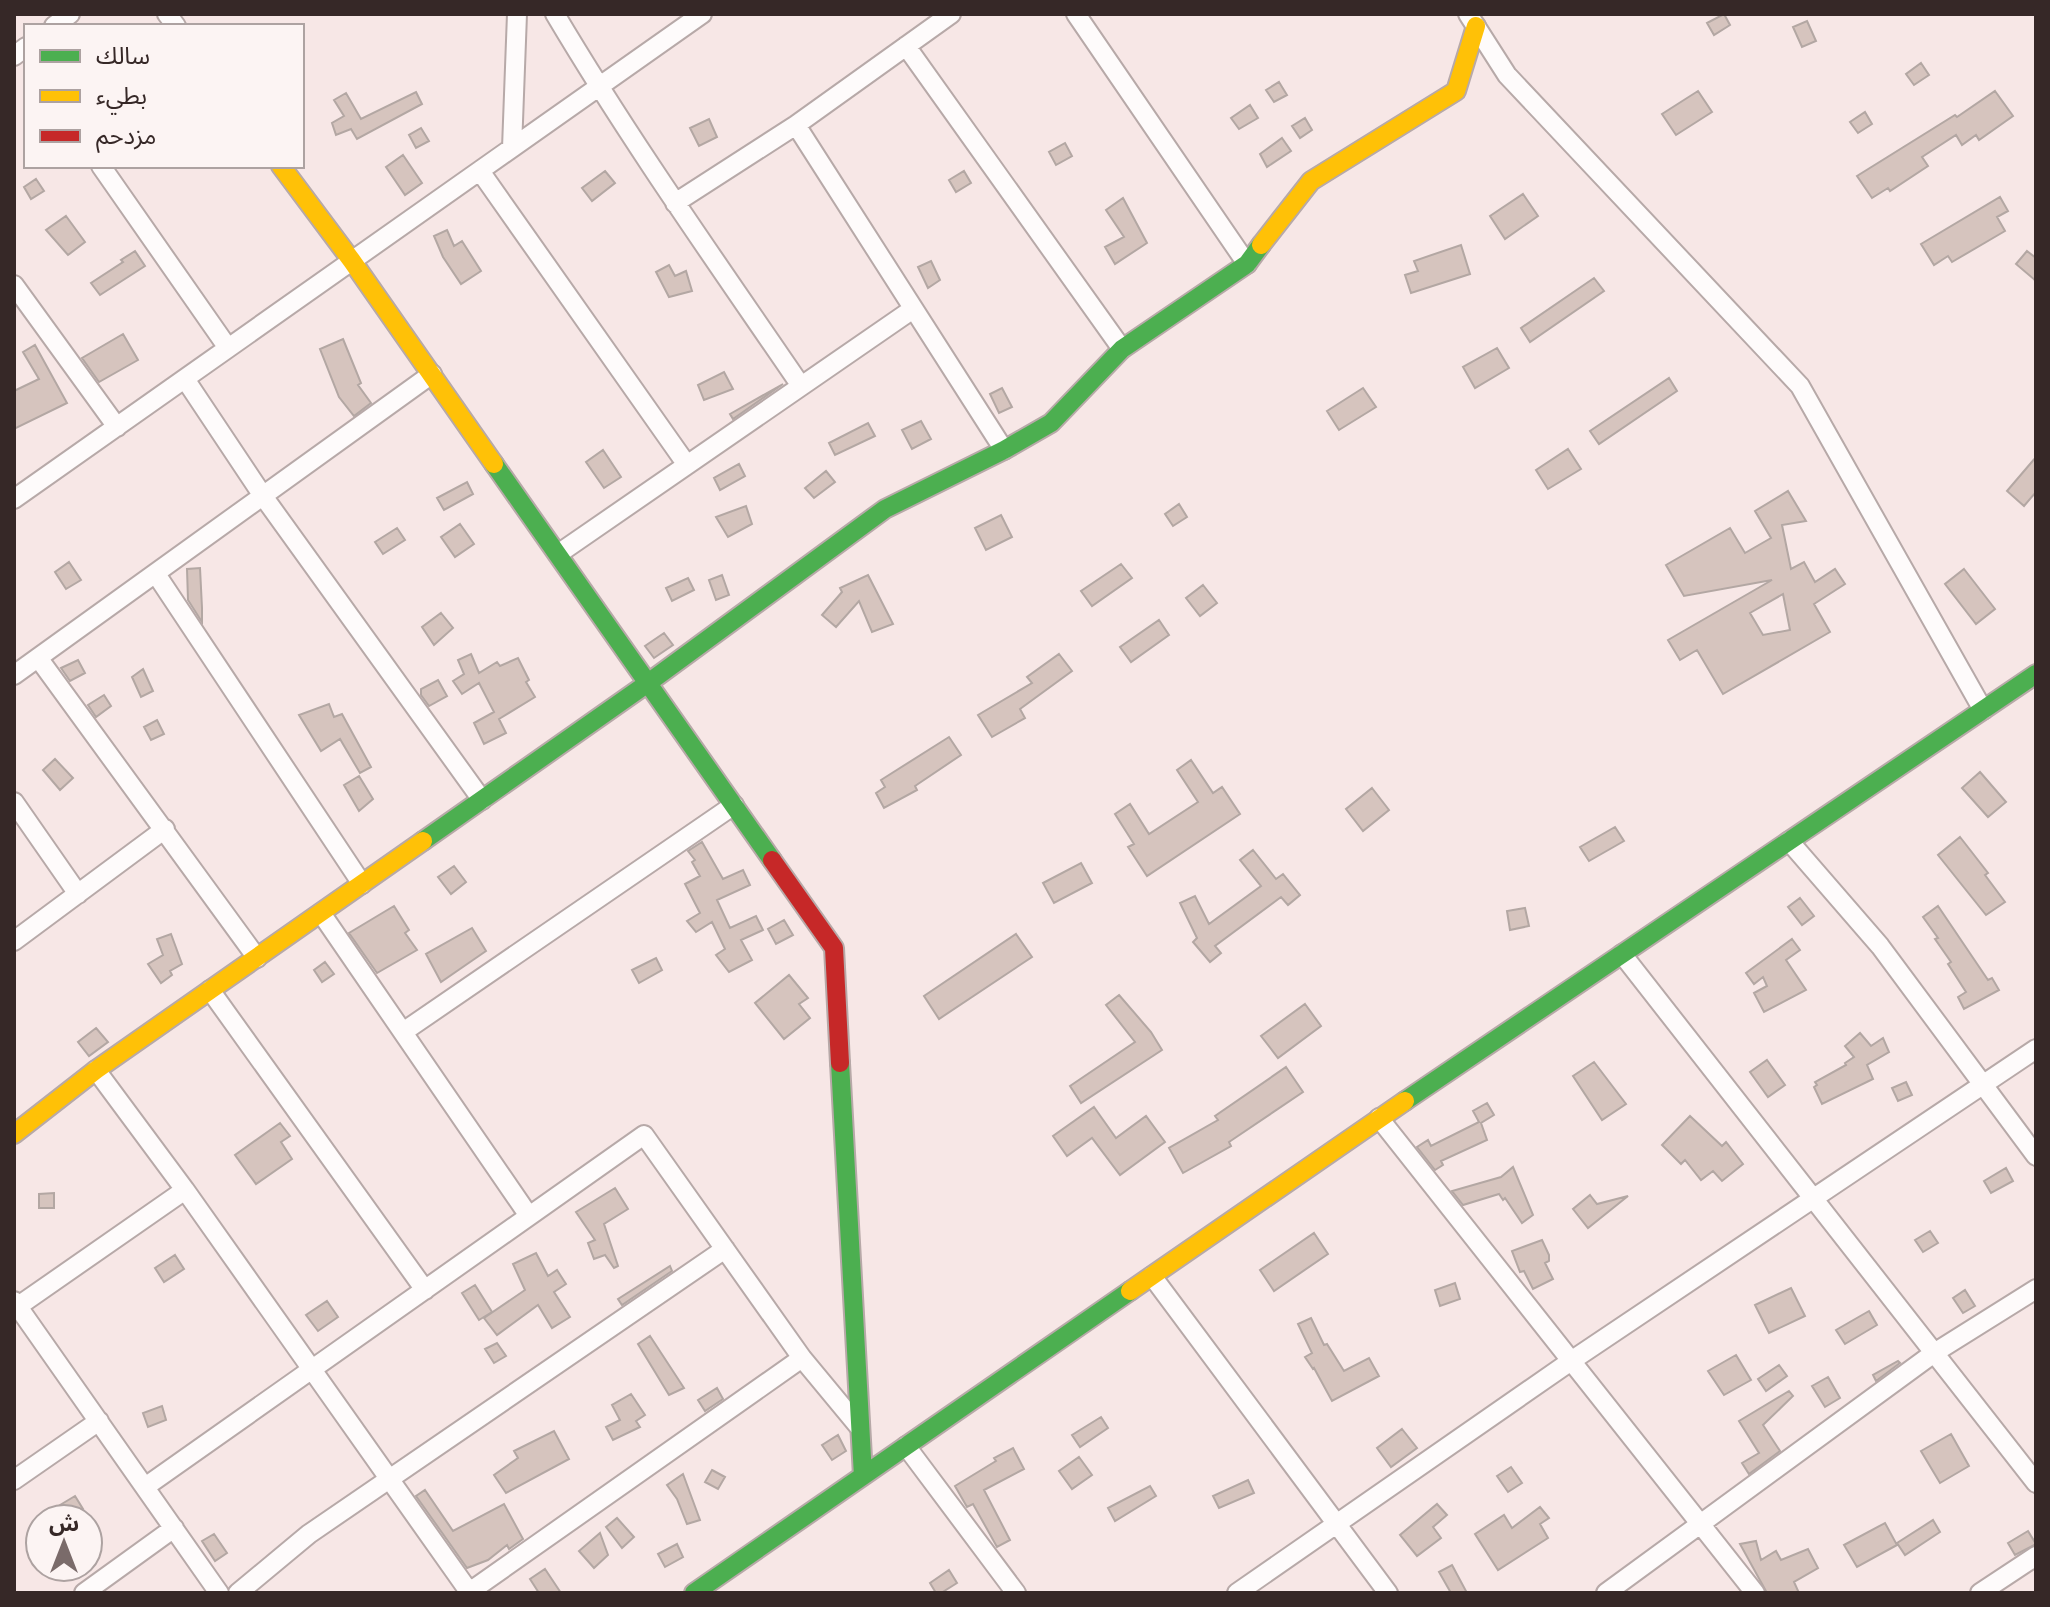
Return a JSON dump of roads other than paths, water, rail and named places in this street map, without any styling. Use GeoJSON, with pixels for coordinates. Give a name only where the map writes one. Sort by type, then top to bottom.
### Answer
{"type":"FeatureCollection","features":[{"type":"Feature","properties":{"kind":"street"},"geometry":{"type":"LineString","coordinates":[[512,148],[517,14]]}},
{"type":"Feature","properties":{"kind":"street"},"geometry":{"type":"LineString","coordinates":[[555,14],[675,203],[801,386]]}},
{"type":"Feature","properties":{"kind":"street"},"geometry":{"type":"LineString","coordinates":[[14,499],[702,14]]}},
{"type":"Feature","properties":{"kind":"street"},"geometry":{"type":"LineString","coordinates":[[675,203],[796,125],[951,14]]}},
{"type":"Feature","properties":{"kind":"street"},"geometry":{"type":"LineString","coordinates":[[1076,14],[1247,264]]}},
{"type":"Feature","properties":{"kind":"street"},"geometry":{"type":"LineString","coordinates":[[14,1134],[96,1070],[648,683],[885,509],[1051,423],[1122,349],[1247,264],[1311,181],[1456,91],[1472,20]]}},
{"type":"Feature","properties":{"kind":"street"},"geometry":{"type":"LineString","coordinates":[[1472,20],[1507,75],[1800,386],[1983,710]]}},
{"type":"Feature","properties":{"kind":"street"},"geometry":{"type":"LineString","coordinates":[[906,46],[1122,349]]}},
{"type":"Feature","properties":{"kind":"street"},"geometry":{"type":"LineString","coordinates":[[796,125],[1004,450]]}},
{"type":"Feature","properties":{"kind":"street"},"geometry":{"type":"LineString","coordinates":[[102,168],[228,348]]}},
{"type":"Feature","properties":{"kind":"street"},"geometry":{"type":"LineString","coordinates":[[282,168],[432,374],[834,948],[863,1476]]}},
{"type":"Feature","properties":{"kind":"street"},"geometry":{"type":"LineString","coordinates":[[480,171],[687,465]]}},
{"type":"Feature","properties":{"kind":"street"},"geometry":{"type":"LineString","coordinates":[[17,297],[117,427]]}},
{"type":"Feature","properties":{"kind":"street"},"geometry":{"type":"LineString","coordinates":[[558,554],[913,309]]}},
{"type":"Feature","properties":{"kind":"street"},"geometry":{"type":"LineString","coordinates":[[14,675],[432,374]]}},
{"type":"Feature","properties":{"kind":"street"},"geometry":{"type":"LineString","coordinates":[[185,379],[263,496],[482,800]]}},
{"type":"Feature","properties":{"kind":"street"},"geometry":{"type":"LineString","coordinates":[[156,574],[362,884]]}},
{"type":"Feature","properties":{"kind":"street"},"geometry":{"type":"LineString","coordinates":[[39,659],[257,958]]}},
{"type":"Feature","properties":{"kind":"street"},"geometry":{"type":"LineString","coordinates":[[694,1593],[1379,1118],[2036,674]]}},
{"type":"Feature","properties":{"kind":"street"},"geometry":{"type":"LineString","coordinates":[[14,802],[78,894]]}},
{"type":"Feature","properties":{"kind":"street"},"geometry":{"type":"LineString","coordinates":[[403,1032],[734,805]]}},
{"type":"Feature","properties":{"kind":"street"},"geometry":{"type":"LineString","coordinates":[[14,941],[165,829]]}},
{"type":"Feature","properties":{"kind":"street"},"geometry":{"type":"LineString","coordinates":[[1789,841],[1880,946],[2036,1156]]}},
{"type":"Feature","properties":{"kind":"street"},"geometry":{"type":"LineString","coordinates":[[321,913],[529,1216]]}},
{"type":"Feature","properties":{"kind":"street"},"geometry":{"type":"LineString","coordinates":[[1622,954],[2036,1483]]}},
{"type":"Feature","properties":{"kind":"street"},"geometry":{"type":"LineString","coordinates":[[210,990],[425,1290]]}},
{"type":"Feature","properties":{"kind":"street"},"geometry":{"type":"LineString","coordinates":[[1237,1593],[1571,1361],[2036,1049]]}},
{"type":"Feature","properties":{"kind":"street"},"geometry":{"type":"LineString","coordinates":[[96,1070],[185,1190],[469,1593],[802,1358]]}},
{"type":"Feature","properties":{"kind":"street"},"geometry":{"type":"LineString","coordinates":[[1379,1118],[1755,1593]]}},
{"type":"Feature","properties":{"kind":"street"},"geometry":{"type":"LineString","coordinates":[[145,1487],[644,1135],[802,1358],[860,1428]]}},
{"type":"Feature","properties":{"kind":"street"},"geometry":{"type":"LineString","coordinates":[[185,1190],[16,1305],[219,1593]]}},
{"type":"Feature","properties":{"kind":"street"},"geometry":{"type":"LineString","coordinates":[[238,1593],[309,1534],[725,1249]]}},
{"type":"Feature","properties":{"kind":"street"},"geometry":{"type":"LineString","coordinates":[[1152,1276],[1388,1593]]}},
{"type":"Feature","properties":{"kind":"street"},"geometry":{"type":"LineString","coordinates":[[1606,1593],[1934,1353],[2036,1289]]}},
{"type":"Feature","properties":{"kind":"street"},"geometry":{"type":"LineString","coordinates":[[14,1480],[99,1421]]}},
{"type":"Feature","properties":{"kind":"street"},"geometry":{"type":"LineString","coordinates":[[906,1446],[1016,1593]]}},
{"type":"Feature","properties":{"kind":"street"},"geometry":{"type":"LineString","coordinates":[[84,1593],[174,1528]]}},
{"type":"Feature","properties":{"kind":"street"},"geometry":{"type":"LineString","coordinates":[[1980,1593],[2036,1556]]}}]}
